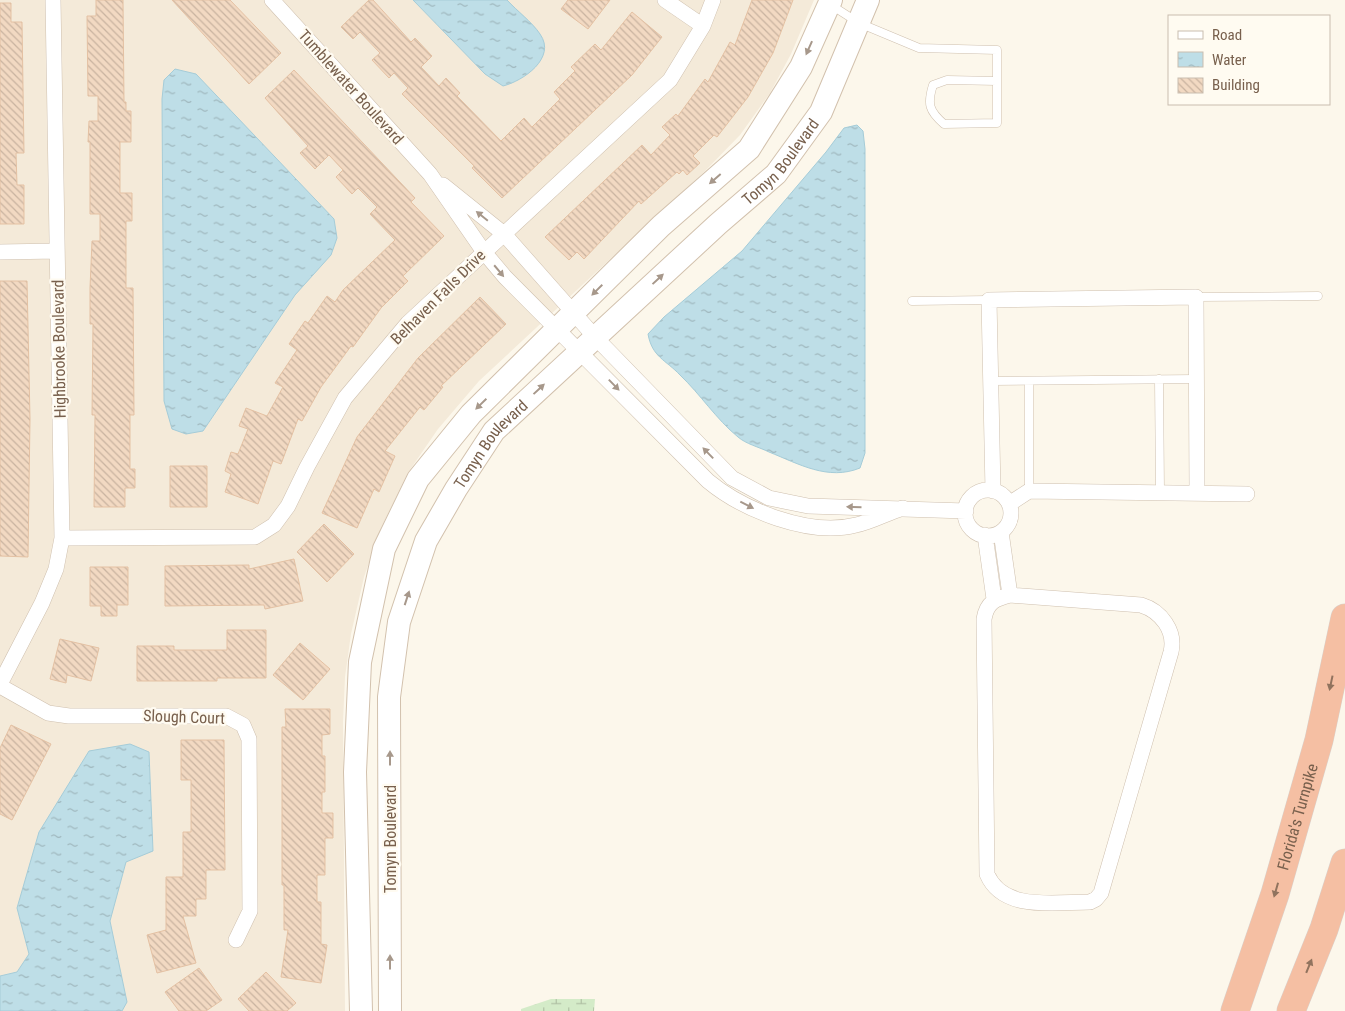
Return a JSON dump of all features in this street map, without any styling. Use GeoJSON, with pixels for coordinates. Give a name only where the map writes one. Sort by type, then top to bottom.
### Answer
{"type":"FeatureCollection","features":[{"type":"Feature","properties":{"kind":"highway","name":"Florida's Turnpike"},"geometry":{"type":"LineString","coordinates":[[1235,1011],[1280,876],[1318,740],[1345,618]]}},
{"type":"Feature","properties":{"kind":"highway"},"geometry":{"type":"LineString","coordinates":[[1291,1011],[1324,929],[1345,863]]}},
{"type":"Feature","properties":{"kind":"street","name":"Highbrooke Boulevard"},"geometry":{"type":"LineString","coordinates":[[0,685],[42,603],[56,569],[62,538],[53,0]]}},
{"type":"Feature","properties":{"kind":"street","name":"Tumblewater Boulevard"},"geometry":{"type":"LineString","coordinates":[[272,0],[430,174],[484,252],[519,293],[721,492],[760,512],[810,526],[855,526],[903,508]]}},
{"type":"Feature","properties":{"kind":"street"},"geometry":{"type":"LineString","coordinates":[[665,0],[703,26]]}},
{"type":"Feature","properties":{"kind":"street","name":"Belhaven Falls Drive"},"geometry":{"type":"LineString","coordinates":[[62,538],[255,537],[274,525],[288,506],[346,398],[408,323],[670,80],[703,26],[713,0]]}},
{"type":"Feature","properties":{"kind":"street","name":"Tomyn Boulevard"},"geometry":{"type":"LineString","coordinates":[[390,1011],[390,697],[399,622],[426,541],[494,431],[776,174],[820,112],[868,0]]}},
{"type":"Feature","properties":{"kind":"street","name":"Tomyn Boulevard"},"geometry":{"type":"LineString","coordinates":[[361,1011],[354,772],[359,672],[384,549],[418,479],[471,414],[661,226],[749,149],[800,67],[830,2]]}},
{"type":"Feature","properties":{"kind":"street","name":"Tumblewater Boulevard"},"geometry":{"type":"LineString","coordinates":[[430,174],[504,234],[595,337],[732,478],[769,498],[808,506],[966,511]]}},
{"type":"Feature","properties":{"kind":"street"},"geometry":{"type":"LineString","coordinates":[[0,252],[57,251]]}},
{"type":"Feature","properties":{"kind":"street"},"geometry":{"type":"LineString","coordinates":[[519,293],[540,275]]}},
{"type":"Feature","properties":{"kind":"street"},"geometry":{"type":"LineString","coordinates":[[993,490],[989,300],[1196,298],[1197,492]]}},
{"type":"Feature","properties":{"kind":"street"},"geometry":{"type":"LineString","coordinates":[[721,492],[732,478]]}},
{"type":"Feature","properties":{"kind":"street"},"geometry":{"type":"LineString","coordinates":[[993,490],[1000,493],[1010,504],[1011,519],[1001,532],[985,535],[974,531],[969,526],[966,511],[972,497],[978,492],[993,490]]}},
{"type":"Feature","properties":{"kind":"street"},"geometry":{"type":"LineString","coordinates":[[1010,504],[1029,492],[1197,492],[1247,494]]}},
{"type":"Feature","properties":{"kind":"street"},"geometry":{"type":"LineString","coordinates":[[1001,532],[1010,595]]}},
{"type":"Feature","properties":{"kind":"street"},"geometry":{"type":"LineString","coordinates":[[985,535],[994,599]]}},
{"type":"Feature","properties":{"kind":"street"},"geometry":{"type":"LineString","coordinates":[[1010,595],[1141,606],[1151,608],[1163,618],[1171,634],[1171,652],[1101,893],[1090,902],[1016,901],[1002,893],[991,882],[987,874],[984,619],[986,608],[994,599],[1010,595]]}},
{"type":"Feature","properties":{"kind":"street","name":"Slough Court"},"geometry":{"type":"LineString","coordinates":[[0,685],[48,712],[69,716],[226,716],[243,724],[249,739],[250,911],[236,940]]}},
{"type":"Feature","properties":{"kind":"lane"},"geometry":{"type":"LineString","coordinates":[[830,2],[859,24],[919,48],[997,50],[997,81],[997,123],[944,124],[933,114],[929,98],[933,85],[947,80],[997,81]]}},
{"type":"Feature","properties":{"kind":"lane"},"geometry":{"type":"LineString","coordinates":[[1196,298],[1318,296]]}},
{"type":"Feature","properties":{"kind":"lane"},"geometry":{"type":"LineString","coordinates":[[912,301],[989,300]]}},
{"type":"Feature","properties":{"kind":"lane"},"geometry":{"type":"LineString","coordinates":[[1159,379],[1160,492]]}},
{"type":"Feature","properties":{"kind":"lane"},"geometry":{"type":"LineString","coordinates":[[991,381],[1196,379]]}},
{"type":"Feature","properties":{"kind":"lane"},"geometry":{"type":"LineString","coordinates":[[1029,381],[1029,492]]}},
{"type":"Feature","properties":{"kind":"shaded area"},"geometry":{"type":"Polygon","coordinates":[[[0,0],[814,0],[791,54],[770,93],[740,135],[705,171],[479,381],[438,429],[407,474],[381,528],[364,577],[351,634],[345,677],[343,722],[345,1011],[0,1011],[0,0]]]}},
{"type":"Feature","properties":{"kind":"green space"},"geometry":{"type":"Polygon","coordinates":[[[551,999],[595,999],[594,1011],[521,1011],[521,1009],[551,999]]]}},
{"type":"Feature","properties":{"kind":"water"},"geometry":{"type":"Polygon","coordinates":[[[413,0],[507,0],[540,34],[544,43],[544,52],[541,60],[528,74],[503,86],[485,74],[413,0]]]}},
{"type":"Feature","properties":{"kind":"water"},"geometry":{"type":"Polygon","coordinates":[[[175,69],[196,74],[334,219],[337,238],[331,255],[295,295],[203,431],[186,434],[172,429],[164,401],[162,99],[164,80],[175,69]]]}},
{"type":"Feature","properties":{"kind":"water"},"geometry":{"type":"Polygon","coordinates":[[[857,125],[863,131],[865,149],[865,453],[860,468],[836,473],[825,472],[791,461],[749,444],[738,437],[688,383],[660,358],[650,342],[648,334],[664,317],[742,251],[844,128],[857,125]]]}},
{"type":"Feature","properties":{"kind":"water"},"geometry":{"type":"Polygon","coordinates":[[[130,744],[149,752],[153,851],[126,862],[110,921],[127,1002],[122,1011],[0,1011],[0,976],[17,972],[29,954],[17,908],[39,832],[89,751],[130,744]]]}},
{"type":"Feature","properties":{"kind":"building"},"geometry":{"type":"Polygon","coordinates":[[[96,0],[123,0],[124,102],[126,102],[126,111],[131,111],[131,142],[120,142],[120,193],[132,193],[132,221],[126,221],[126,288],[133,288],[134,415],[130,415],[130,469],[135,469],[135,488],[125,488],[125,507],[94,507],[95,415],[92,415],[93,324],[90,324],[90,288],[92,241],[100,241],[100,214],[90,214],[89,121],[98,121],[98,96],[88,96],[87,16],[96,16],[96,0]]]}},
{"type":"Feature","properties":{"kind":"building"},"geometry":{"type":"Polygon","coordinates":[[[172,0],[230,0],[281,53],[249,84],[172,0]]]}},
{"type":"Feature","properties":{"kind":"building"},"geometry":{"type":"Polygon","coordinates":[[[369,0],[373,0],[411,42],[415,38],[432,56],[421,67],[439,86],[446,78],[460,93],[457,96],[501,141],[524,118],[532,127],[560,99],[554,92],[575,71],[571,67],[595,44],[601,50],[632,12],[662,37],[632,75],[502,198],[472,168],[474,166],[402,94],[408,88],[394,73],[389,78],[372,60],[380,53],[360,32],[353,39],[341,27],[369,0]]]}},
{"type":"Feature","properties":{"kind":"building"},"geometry":{"type":"Polygon","coordinates":[[[568,0],[610,0],[588,29],[561,9],[568,0]]]}},
{"type":"Feature","properties":{"kind":"building"},"geometry":{"type":"Polygon","coordinates":[[[752,0],[793,0],[773,53],[748,97],[717,137],[714,135],[693,156],[700,163],[687,175],[683,170],[679,174],[677,172],[641,204],[639,201],[584,259],[577,252],[569,260],[545,237],[642,145],[651,155],[670,135],[662,127],[676,114],[678,116],[705,79],[708,82],[730,42],[735,45],[752,0]]]}},
{"type":"Feature","properties":{"kind":"building"},"geometry":{"type":"Polygon","coordinates":[[[0,3],[11,3],[11,22],[22,22],[24,153],[16,153],[17,185],[24,185],[24,224],[0,224],[0,3]]]}},
{"type":"Feature","properties":{"kind":"building"},"geometry":{"type":"Polygon","coordinates":[[[294,70],[415,198],[411,202],[444,236],[403,276],[408,281],[381,308],[353,347],[351,346],[321,387],[302,421],[298,419],[281,464],[273,461],[258,504],[225,492],[231,474],[225,471],[231,452],[238,454],[248,429],[239,426],[246,408],[267,416],[283,387],[275,383],[297,350],[289,344],[305,321],[308,323],[327,296],[335,302],[343,290],[395,240],[370,214],[377,207],[358,188],[352,194],[336,177],[343,170],[329,155],[315,169],[300,153],[308,146],[265,98],[294,70]]]}},
{"type":"Feature","properties":{"kind":"building"},"geometry":{"type":"Polygon","coordinates":[[[0,281],[27,281],[30,419],[28,557],[0,556],[0,281]]]}},
{"type":"Feature","properties":{"kind":"building"},"geometry":{"type":"Polygon","coordinates":[[[480,297],[506,324],[441,386],[443,387],[424,410],[420,407],[385,451],[395,456],[379,492],[374,489],[357,528],[322,513],[357,437],[418,358],[480,297]]]}},
{"type":"Feature","properties":{"kind":"building"},"geometry":{"type":"Polygon","coordinates":[[[170,466],[207,466],[207,507],[170,507],[170,466]]]}},
{"type":"Feature","properties":{"kind":"building"},"geometry":{"type":"Polygon","coordinates":[[[324,524],[354,554],[327,582],[297,552],[324,524]]]}},
{"type":"Feature","properties":{"kind":"building"},"geometry":{"type":"Polygon","coordinates":[[[294,559],[303,601],[265,609],[264,605],[165,606],[165,566],[249,565],[249,569],[294,559]]]}},
{"type":"Feature","properties":{"kind":"building"},"geometry":{"type":"Polygon","coordinates":[[[90,567],[128,567],[128,605],[117,605],[117,616],[101,616],[101,606],[90,606],[90,567]]]}},
{"type":"Feature","properties":{"kind":"building"},"geometry":{"type":"Polygon","coordinates":[[[227,630],[266,630],[266,678],[217,678],[217,681],[137,681],[137,646],[174,646],[174,650],[227,650],[227,630]]]}},
{"type":"Feature","properties":{"kind":"building"},"geometry":{"type":"Polygon","coordinates":[[[60,639],[99,648],[91,681],[67,675],[66,683],[50,679],[60,639]]]}},
{"type":"Feature","properties":{"kind":"building"},"geometry":{"type":"Polygon","coordinates":[[[300,643],[330,669],[303,700],[273,675],[300,643]]]}},
{"type":"Feature","properties":{"kind":"building"},"geometry":{"type":"Polygon","coordinates":[[[285,709],[330,709],[330,734],[322,735],[322,756],[325,756],[325,792],[322,792],[322,813],[333,813],[333,838],[325,838],[325,875],[317,875],[317,902],[321,902],[321,944],[327,945],[321,983],[281,977],[288,930],[284,930],[284,885],[282,885],[282,727],[286,727],[285,709]]]}},
{"type":"Feature","properties":{"kind":"building"},"geometry":{"type":"Polygon","coordinates":[[[11,725],[51,744],[12,820],[0,814],[0,748],[11,725]]]}},
{"type":"Feature","properties":{"kind":"building"},"geometry":{"type":"Polygon","coordinates":[[[181,740],[224,740],[225,870],[206,870],[206,899],[196,899],[196,916],[183,916],[196,963],[157,973],[147,935],[166,930],[166,877],[183,877],[183,832],[191,832],[191,780],[181,780],[181,740]]]}},
{"type":"Feature","properties":{"kind":"building"},"geometry":{"type":"Polygon","coordinates":[[[199,968],[222,1000],[206,1011],[179,1011],[165,992],[199,968]]]}},
{"type":"Feature","properties":{"kind":"building"},"geometry":{"type":"Polygon","coordinates":[[[266,972],[296,1003],[287,1011],[249,1011],[238,999],[266,972]]]}}]}
